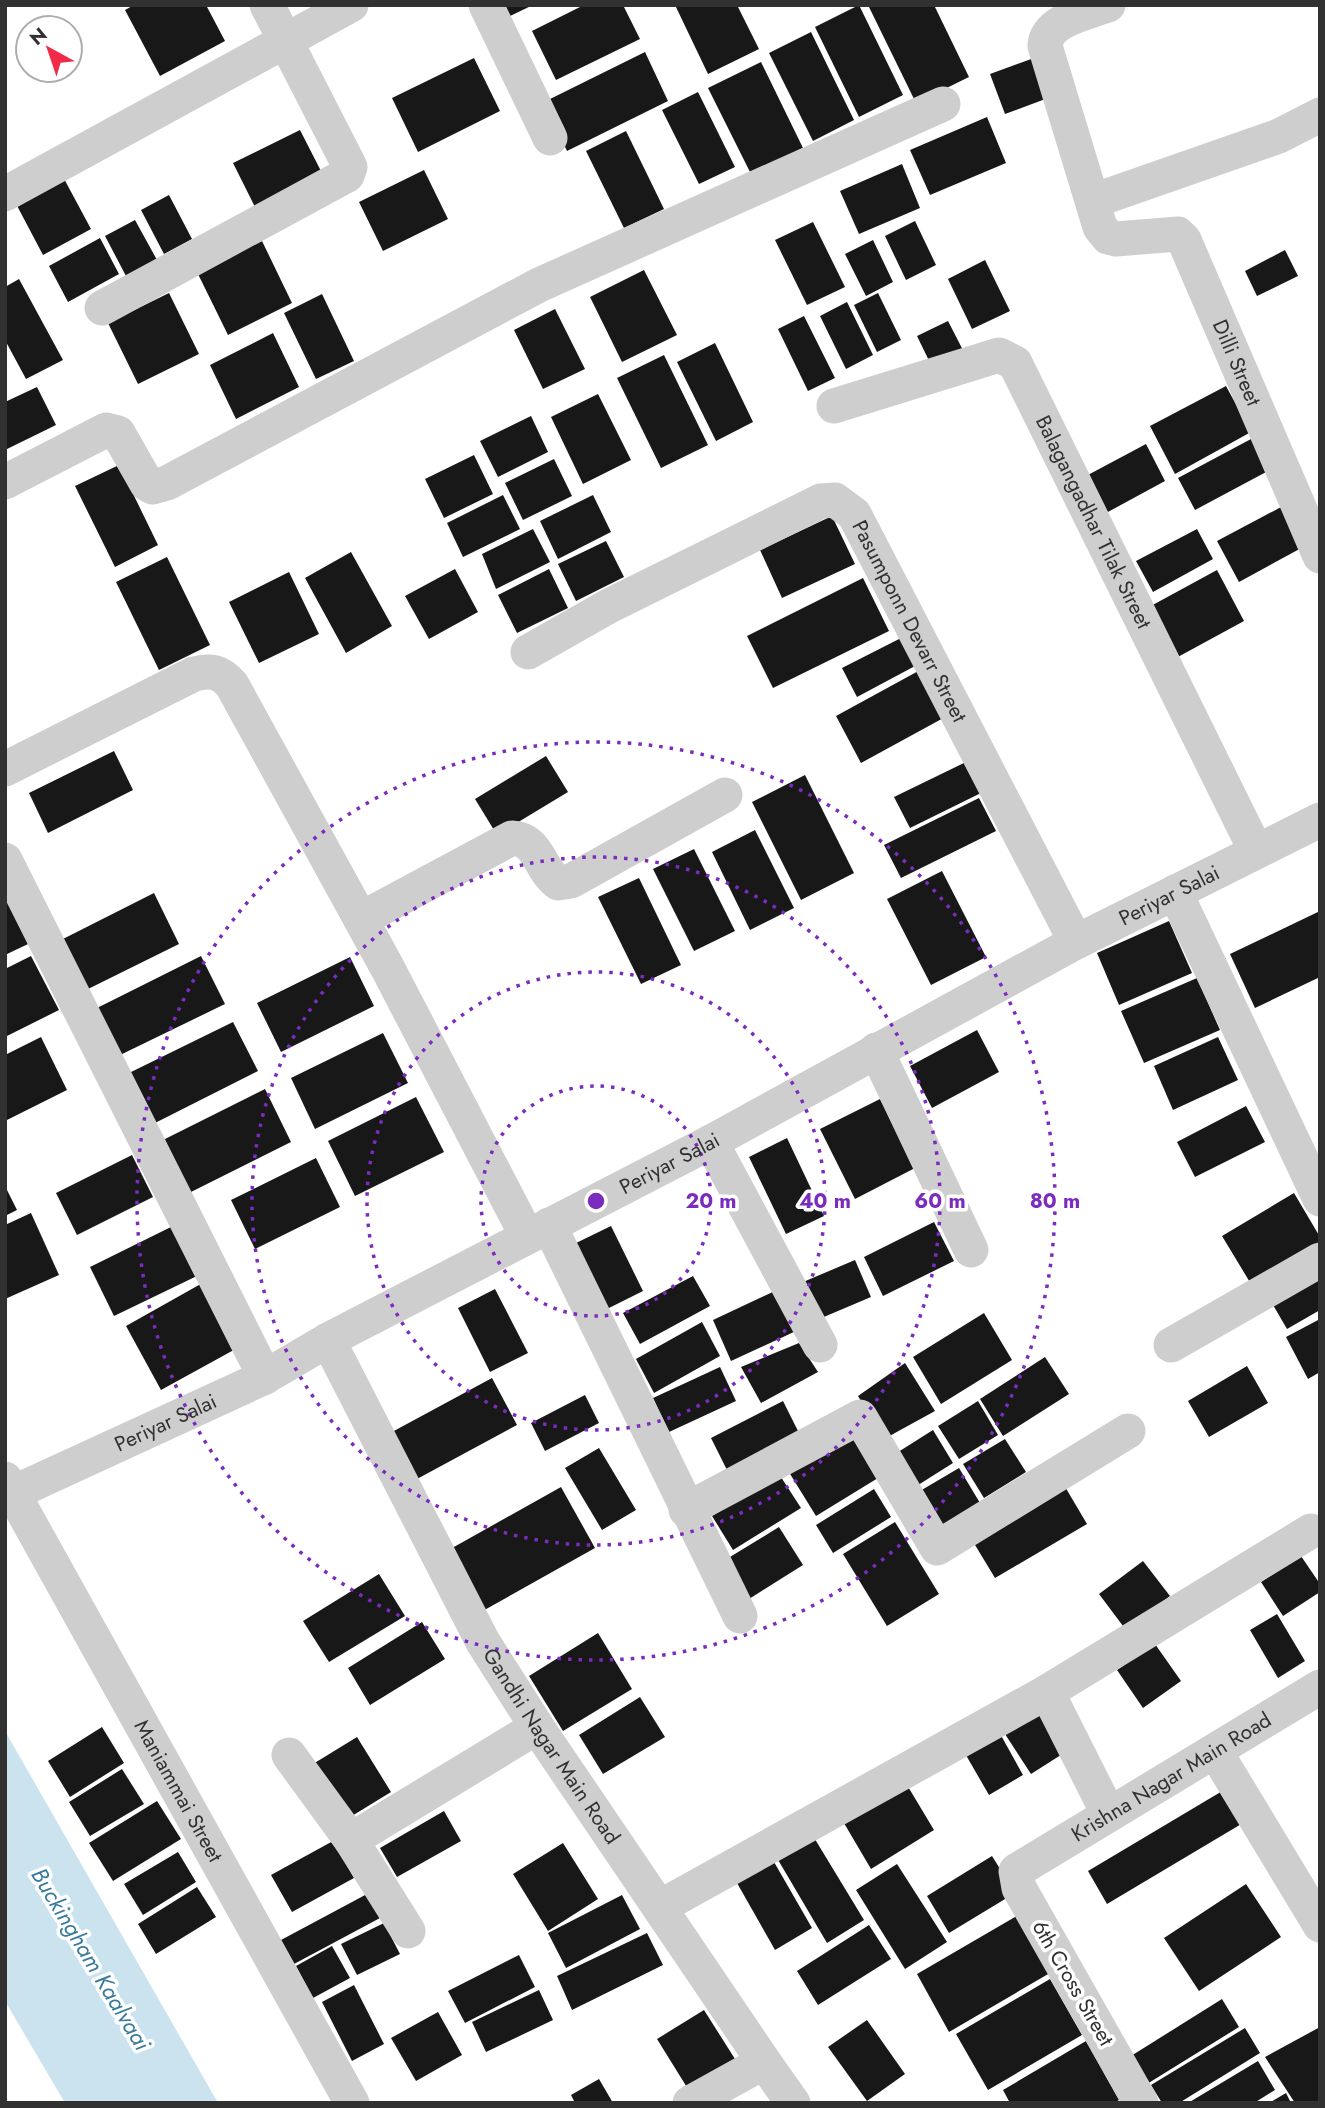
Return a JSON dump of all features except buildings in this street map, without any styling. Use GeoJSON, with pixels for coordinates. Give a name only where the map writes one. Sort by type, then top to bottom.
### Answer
{"type":"FeatureCollection","features":[{"type":"Feature","properties":{"kind":"street"},"geometry":{"type":"LineString","coordinates":[[102,308],[347,175],[350,167],[283,42],[267,5]]}},
{"type":"Feature","properties":{"kind":"street"},"geometry":{"type":"LineString","coordinates":[[5,194],[351,5]]}},
{"type":"Feature","properties":{"kind":"street"},"geometry":{"type":"LineString","coordinates":[[486,5],[550,138]]}},
{"type":"Feature","properties":{"kind":"street"},"geometry":{"type":"LineString","coordinates":[[1108,5],[1055,26],[1045,38],[1045,46],[1093,201],[1279,136],[1320,115]]}},
{"type":"Feature","properties":{"kind":"street"},"geometry":{"type":"LineString","coordinates":[[5,482],[106,430],[118,433],[148,484],[153,487],[167,483],[538,285],[943,104]]}},
{"type":"Feature","properties":{"kind":"street","name":"Dilli Street"},"geometry":{"type":"LineString","coordinates":[[1093,201],[1100,227],[1108,237],[1116,239],[1166,233],[1178,234],[1184,240],[1320,556]]}},
{"type":"Feature","properties":{"kind":"street","name":"Balagangadhar Tilak Street"},"geometry":{"type":"LineString","coordinates":[[834,407],[999,355],[1016,363],[1256,852]]}},
{"type":"Feature","properties":{"kind":"street","name":"Pasumponn Devarr Street"},"geometry":{"type":"LineString","coordinates":[[528,652],[609,606],[734,544],[821,501],[835,500],[853,514],[1076,942]]}},
{"type":"Feature","properties":{"kind":"street"},"geometry":{"type":"LineString","coordinates":[[5,769],[194,674],[211,670],[223,674],[232,685],[538,1230],[740,1616]]}},
{"type":"Feature","properties":{"kind":"street"},"geometry":{"type":"LineString","coordinates":[[361,919],[512,838],[522,839],[535,849],[549,876],[558,883],[571,881],[725,795]]}},
{"type":"Feature","properties":{"kind":"street","name":"Periyar Salai"},"geometry":{"type":"LineString","coordinates":[[9,1486],[265,1377],[328,1340],[711,1142],[1076,942],[1320,820]]}},
{"type":"Feature","properties":{"kind":"street"},"geometry":{"type":"LineString","coordinates":[[5,859],[265,1377]]}},
{"type":"Feature","properties":{"kind":"street"},"geometry":{"type":"LineString","coordinates":[[1175,892],[1320,1199]]}},
{"type":"Feature","properties":{"kind":"street"},"geometry":{"type":"LineString","coordinates":[[876,1050],[971,1250]]}},
{"type":"Feature","properties":{"kind":"street"},"geometry":{"type":"LineString","coordinates":[[711,1142],[820,1345]]}},
{"type":"Feature","properties":{"kind":"street"},"geometry":{"type":"LineString","coordinates":[[1171,1345],[1320,1260]]}},
{"type":"Feature","properties":{"kind":"street","name":"Gandhi Nagar Main Road"},"geometry":{"type":"LineString","coordinates":[[328,1340],[483,1642],[537,1727],[793,2103]]}},
{"type":"Feature","properties":{"kind":"street"},"geometry":{"type":"LineString","coordinates":[[686,1510],[860,1417],[937,1548],[1128,1431]]}},
{"type":"Feature","properties":{"kind":"street","name":"Maniammai Street"},"geometry":{"type":"LineString","coordinates":[[9,1486],[352,2103]]}},
{"type":"Feature","properties":{"kind":"street"},"geometry":{"type":"LineString","coordinates":[[660,1907],[1047,1692],[1311,1531]]}},
{"type":"Feature","properties":{"kind":"street","name":"Krishna Nagar Main Road"},"geometry":{"type":"LineString","coordinates":[[1024,1864],[1320,1687]]}},
{"type":"Feature","properties":{"kind":"street"},"geometry":{"type":"LineString","coordinates":[[1047,1692],[1108,1813]]}},
{"type":"Feature","properties":{"kind":"street"},"geometry":{"type":"LineString","coordinates":[[351,1839],[537,1727]]}},
{"type":"Feature","properties":{"kind":"street"},"geometry":{"type":"LineString","coordinates":[[1215,1751],[1320,1925]]}},
{"type":"Feature","properties":{"kind":"street"},"geometry":{"type":"LineString","coordinates":[[289,1755],[351,1839],[408,1931]]}},
{"type":"Feature","properties":{"kind":"street","name":"6th Cross Street"},"geometry":{"type":"LineString","coordinates":[[1024,1864],[1016,1871],[1019,1888],[1142,2103]]}},
{"type":"Feature","properties":{"kind":"street"},"geometry":{"type":"LineString","coordinates":[[690,2103],[764,2062]]}},
{"type":"Feature","properties":{"kind":"water","name":"Buckingham Kaalvaai"},"geometry":{"type":"Polygon","coordinates":[[[5,1731],[218,2103],[65,2103],[5,2001],[5,1731]]]}}]}
